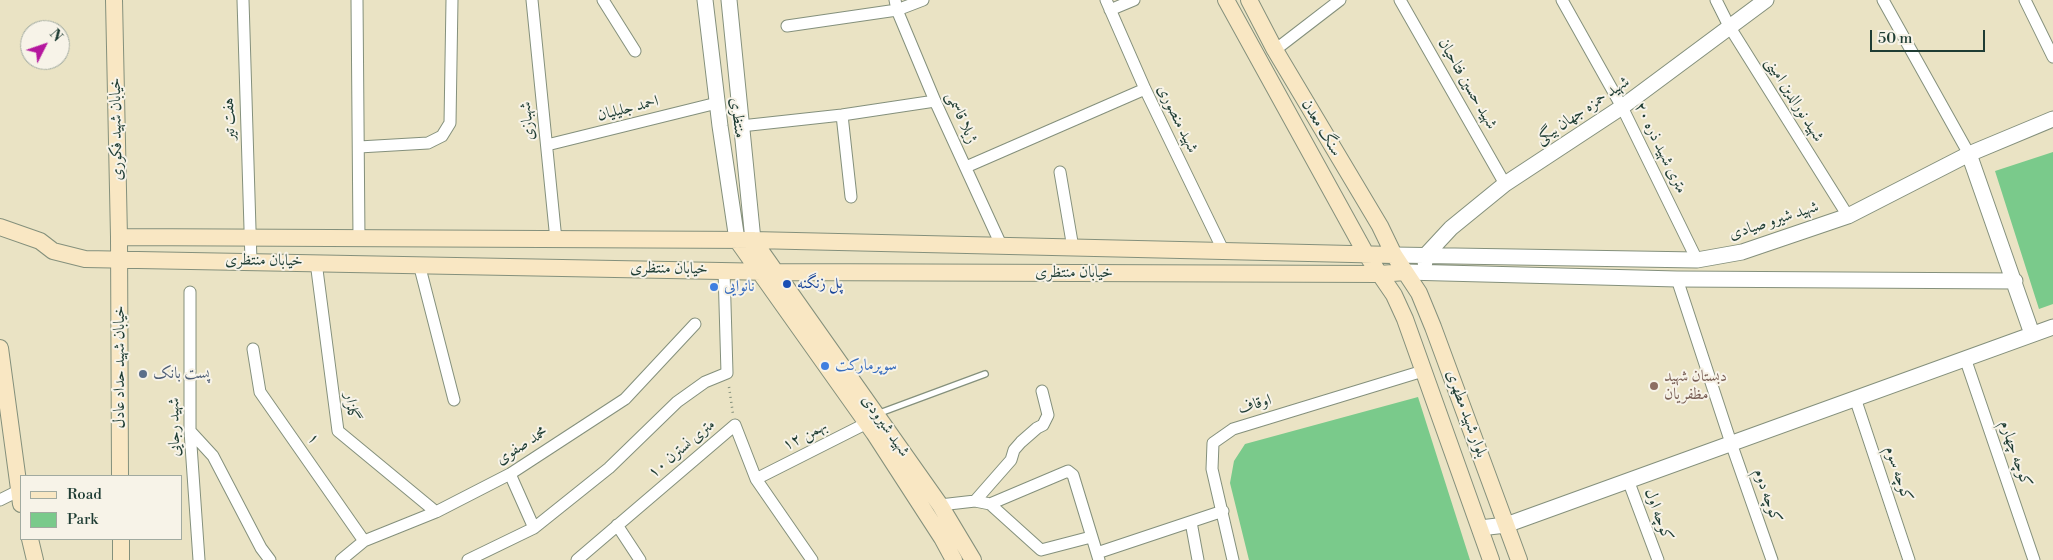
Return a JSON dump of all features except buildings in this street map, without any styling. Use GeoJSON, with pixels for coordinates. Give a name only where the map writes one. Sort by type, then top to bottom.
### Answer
{"type":"FeatureCollection","features":[{"type":"Feature","properties":{"kind":"main road","name":"خیابان شهید فکوری"},"geometry":{"type":"LineString","coordinates":[[114,0],[120,259]]}},
{"type":"Feature","properties":{"kind":"main road","name":"سنگ معدن"},"geometry":{"type":"LineString","coordinates":[[1226,0],[1366,254],[1380,274]]}},
{"type":"Feature","properties":{"kind":"main road","name":"سنگ معدن"},"geometry":{"type":"LineString","coordinates":[[1249,0],[1275,50],[1380,226],[1394,255],[1405,272]]}},
{"type":"Feature","properties":{"kind":"main road","name":"خیابان منتظری"},"geometry":{"type":"LineString","coordinates":[[0,227],[40,241],[53,251],[85,259],[767,271],[1380,274],[1405,272]]}},
{"type":"Feature","properties":{"kind":"main road","name":"خیابان منتظری"},"geometry":{"type":"LineString","coordinates":[[119,237],[895,242],[1002,247],[1223,250],[1394,255]]}},
{"type":"Feature","properties":{"kind":"main road","name":"شهید شیرودی"},"geometry":{"type":"LineString","coordinates":[[745,240],[872,419],[940,505],[973,560]]}},
{"type":"Feature","properties":{"kind":"main road","name":"خیابان شهید حداد عادل"},"geometry":{"type":"LineString","coordinates":[[120,259],[120,475]]}},
{"type":"Feature","properties":{"kind":"main road","name":"بلوار شهید مطهری"},"geometry":{"type":"LineString","coordinates":[[1405,272],[1419,293],[1433,327],[1518,560]]}},
{"type":"Feature","properties":{"kind":"main road","name":"بلوار شهید مطهری"},"geometry":{"type":"LineString","coordinates":[[1380,274],[1394,295],[1405,319],[1491,560]]}},
{"type":"Feature","properties":{"kind":"main road"},"geometry":{"type":"LineString","coordinates":[[0,348],[20,497]]}},
{"type":"Feature","properties":{"kind":"main road","name":"شهید شیرودی"},"geometry":{"type":"LineString","coordinates":[[872,419],[954,560]]}},
{"type":"Feature","properties":{"kind":"main road"},"geometry":{"type":"LineString","coordinates":[[30,540],[34,560]]}},
{"type":"Feature","properties":{"kind":"main road"},"geometry":{"type":"LineString","coordinates":[[121,540],[121,560]]}},
{"type":"Feature","properties":{"kind":"street","name":"هفت تیر"},"geometry":{"type":"LineString","coordinates":[[243,0],[251,261]]}},
{"type":"Feature","properties":{"kind":"street"},"geometry":{"type":"LineString","coordinates":[[357,0],[359,238]]}},
{"type":"Feature","properties":{"kind":"street"},"geometry":{"type":"LineString","coordinates":[[358,147],[428,143],[442,136],[450,122],[452,0]]}},
{"type":"Feature","properties":{"kind":"street","name":"شهبازی"},"geometry":{"type":"LineString","coordinates":[[532,0],[556,240]]}},
{"type":"Feature","properties":{"kind":"street"},"geometry":{"type":"LineString","coordinates":[[603,0],[635,51]]}},
{"type":"Feature","properties":{"kind":"street","name":"منتظری"},"geometry":{"type":"LineString","coordinates":[[705,0],[717,103],[745,240]]}},
{"type":"Feature","properties":{"kind":"street","name":"منتظری"},"geometry":{"type":"LineString","coordinates":[[729,0],[741,126],[745,240]]}},
{"type":"Feature","properties":{"kind":"street"},"geometry":{"type":"LineString","coordinates":[[786,26],[923,0]]}},
{"type":"Feature","properties":{"kind":"street"},"geometry":{"type":"LineString","coordinates":[[1108,5],[1134,0]]}},
{"type":"Feature","properties":{"kind":"street"},"geometry":{"type":"LineString","coordinates":[[1275,50],[1340,0]]}},
{"type":"Feature","properties":{"kind":"street","name":"شهید حسین فتاحیان"},"geometry":{"type":"LineString","coordinates":[[1400,0],[1505,184]]}},
{"type":"Feature","properties":{"kind":"street","name":"۲۰ متری شهید ذره"},"geometry":{"type":"LineString","coordinates":[[1562,0],[1622,108],[1697,260]]}},
{"type":"Feature","properties":{"kind":"street","name":"شهید نورالدین امینی"},"geometry":{"type":"LineString","coordinates":[[1716,0],[1729,26],[1848,216]]}},
{"type":"Feature","properties":{"kind":"street","name":"شهید حمزه جهان بیگی"},"geometry":{"type":"LineString","coordinates":[[1425,256],[1451,228],[1505,184],[1622,108],[1766,0]]}},
{"type":"Feature","properties":{"kind":"street"},"geometry":{"type":"LineString","coordinates":[[1883,0],[1969,154],[2032,334]]}},
{"type":"Feature","properties":{"kind":"street"},"geometry":{"type":"LineString","coordinates":[[2025,0],[2053,57]]}},
{"type":"Feature","properties":{"kind":"street","name":"ژیلا قاسمی"},"geometry":{"type":"LineString","coordinates":[[896,5],[935,101],[1002,247]]}},
{"type":"Feature","properties":{"kind":"street","name":"شهید منصوری"},"geometry":{"type":"LineString","coordinates":[[1108,5],[1145,89],[1223,250]]}},
{"type":"Feature","properties":{"kind":"street"},"geometry":{"type":"LineString","coordinates":[[966,167],[1145,89]]}},
{"type":"Feature","properties":{"kind":"street"},"geometry":{"type":"LineString","coordinates":[[741,126],[842,115],[935,101]]}},
{"type":"Feature","properties":{"kind":"street","name":"احمد جلیلیان"},"geometry":{"type":"LineString","coordinates":[[546,145],[717,103]]}},
{"type":"Feature","properties":{"kind":"street"},"geometry":{"type":"LineString","coordinates":[[842,115],[851,197]]}},
{"type":"Feature","properties":{"kind":"street","name":"شهید شیرو صیادی"},"geometry":{"type":"LineString","coordinates":[[1394,255],[1697,260],[1742,252],[1848,216],[1969,154],[2053,119]]}},
{"type":"Feature","properties":{"kind":"street"},"geometry":{"type":"LineString","coordinates":[[1060,172],[1073,248]]}},
{"type":"Feature","properties":{"kind":"street"},"geometry":{"type":"LineString","coordinates":[[1425,256],[1426,273]]}},
{"type":"Feature","properties":{"kind":"street","name":"گلزار"},"geometry":{"type":"LineString","coordinates":[[316,262],[338,430],[436,512]]}},
{"type":"Feature","properties":{"kind":"street"},"geometry":{"type":"LineString","coordinates":[[419,264],[454,400]]}},
{"type":"Feature","properties":{"kind":"street"},"geometry":{"type":"LineString","coordinates":[[468,560],[534,528],[610,468],[677,402],[705,382],[727,373],[724,270]]}},
{"type":"Feature","properties":{"kind":"street"},"geometry":{"type":"LineString","coordinates":[[1405,272],[1678,279],[2015,281]]}},
{"type":"Feature","properties":{"kind":"street","name":"کوچه دوم"},"geometry":{"type":"LineString","coordinates":[[1678,279],[1731,443],[1772,560]]}},
{"type":"Feature","properties":{"kind":"street","name":"شهید رجایی"},"geometry":{"type":"LineString","coordinates":[[190,292],[190,431],[199,560]]}},
{"type":"Feature","properties":{"kind":"street","name":"محمد صفوی"},"geometry":{"type":"LineString","coordinates":[[341,560],[364,541],[436,512],[510,474],[625,399],[695,324]]}},
{"type":"Feature","properties":{"kind":"street"},"geometry":{"type":"LineString","coordinates":[[1480,528],[1506,524],[2053,327]]}},
{"type":"Feature","properties":{"kind":"street","name":"۱"},"geometry":{"type":"LineString","coordinates":[[253,349],[260,392],[364,541]]}},
{"type":"Feature","properties":{"kind":"street","name":"کوچه چهارم"},"geometry":{"type":"LineString","coordinates":[[1965,358],[2034,560]]}},
{"type":"Feature","properties":{"kind":"street","name":"اوقاف"},"geometry":{"type":"LineString","coordinates":[[1233,560],[1212,469],[1213,443],[1233,429],[1423,371]]}},
{"type":"Feature","properties":{"kind":"street"},"geometry":{"type":"LineString","coordinates":[[975,501],[1011,460],[1014,450],[1021,442],[1043,425],[1048,415],[1042,390]]}},
{"type":"Feature","properties":{"kind":"street","name":"کوچه سوم"},"geometry":{"type":"LineString","coordinates":[[1855,398],[1909,560]]}},
{"type":"Feature","properties":{"kind":"street","name":"۱۲ بهمن"},"geometry":{"type":"LineString","coordinates":[[756,479],[872,419]]}},
{"type":"Feature","properties":{"kind":"street","name":"۱۰ متری نسترن"},"geometry":{"type":"LineString","coordinates":[[578,560],[735,425],[756,479],[812,560]]}},
{"type":"Feature","properties":{"kind":"street"},"geometry":{"type":"LineString","coordinates":[[190,431],[213,456],[261,548],[270,560]]}},
{"type":"Feature","properties":{"kind":"street"},"geometry":{"type":"LineString","coordinates":[[990,504],[1068,472],[1073,475],[1098,557],[1223,511]]}},
{"type":"Feature","properties":{"kind":"street"},"geometry":{"type":"LineString","coordinates":[[510,474],[534,528]]}},
{"type":"Feature","properties":{"kind":"street","name":"کوچه اول"},"geometry":{"type":"LineString","coordinates":[[1628,480],[1658,560]]}},
{"type":"Feature","properties":{"kind":"street"},"geometry":{"type":"LineString","coordinates":[[0,500],[20,497]]}},
{"type":"Feature","properties":{"kind":"street"},"geometry":{"type":"LineString","coordinates":[[940,505],[975,501],[990,504],[1041,550],[1091,537]]}},
{"type":"Feature","properties":{"kind":"street"},"geometry":{"type":"LineString","coordinates":[[1191,522],[1198,560]]}},
{"type":"Feature","properties":{"kind":"street"},"geometry":{"type":"LineString","coordinates":[[617,525],[640,560]]}},
{"type":"Feature","properties":{"kind":"lane"},"geometry":{"type":"LineString","coordinates":[[872,419],[985,374]]}},
{"type":"Feature","properties":{"kind":"path"},"geometry":{"type":"LineString","coordinates":[[727,373],[735,425]]}},
{"type":"Feature","properties":{"kind":"green space"},"geometry":{"type":"Polygon","coordinates":[[[2053,152],[2053,304],[2039,309],[1995,171],[2053,152]]]}},
{"type":"Feature","properties":{"kind":"green space"},"geometry":{"type":"Polygon","coordinates":[[[1418,397],[1470,560],[1249,560],[1230,483],[1234,461],[1245,444],[1418,397]]]}},
{"type":"Feature","properties":{"kind":"place","name":"پل زنگنه"},"geometry":{"type":"Point","coordinates":[787,284]}},
{"type":"Feature","properties":{"kind":"place","name":"نانوایی"},"geometry":{"type":"Point","coordinates":[714,287]}},
{"type":"Feature","properties":{"kind":"place","name":"سوپرمارکت"},"geometry":{"type":"Point","coordinates":[825,366]}},
{"type":"Feature","properties":{"kind":"place","name":"پست بانک"},"geometry":{"type":"Point","coordinates":[143,374]}},
{"type":"Feature","properties":{"kind":"place","name":"دبستان شهید مظفریان"},"geometry":{"type":"Point","coordinates":[1654,386]}}]}
